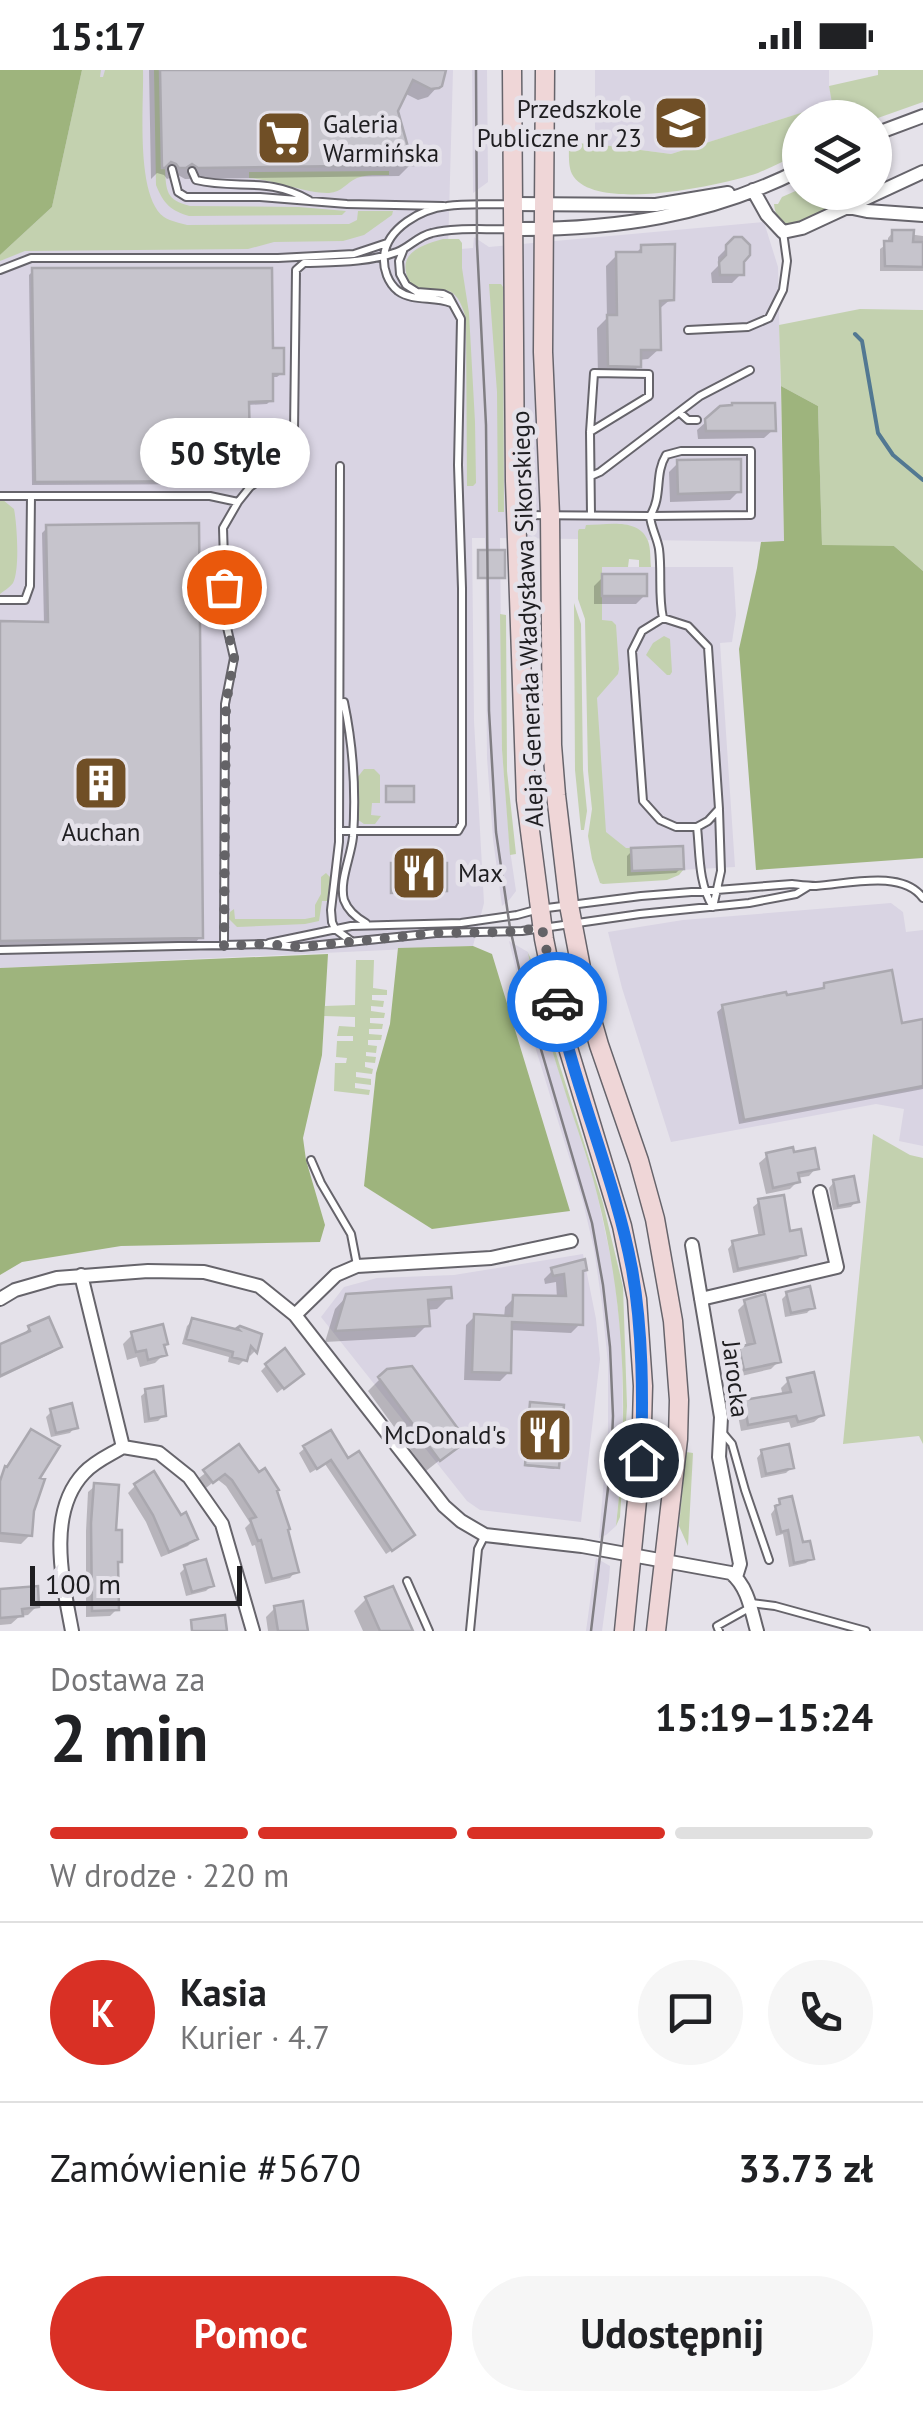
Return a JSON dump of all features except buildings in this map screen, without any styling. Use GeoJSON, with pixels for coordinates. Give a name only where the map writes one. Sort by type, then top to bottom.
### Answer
{"type":"FeatureCollection","features":[{"type":"Feature","properties":{"kind":"main road","name":"Aleja Generała Władysława Sikorskiego"},"geometry":{"type":"LineString","coordinates":[[512,70],[517,516],[526,800],[541,918],[562,1028],[622,1226],[636,1300],[642,1414],[624,1631]]}},
{"type":"Feature","properties":{"kind":"main road","name":"Aleja Generała Władysława Sikorskiego"},"geometry":{"type":"LineString","coordinates":[[546,70],[543,352],[550,516],[552,745],[560,846],[589,1010],[646,1187],[668,1288],[678,1439],[656,1631]]}},
{"type":"Feature","properties":{"kind":"street"},"geometry":{"type":"LineString","coordinates":[[892,128],[923,116]]}},
{"type":"Feature","properties":{"kind":"street"},"geometry":{"type":"LineString","coordinates":[[892,186],[923,172]]}},
{"type":"Feature","properties":{"kind":"street"},"geometry":{"type":"LineString","coordinates":[[513,229],[580,228],[647,220],[712,206],[782,178]]}},
{"type":"Feature","properties":{"kind":"street"},"geometry":{"type":"LineString","coordinates":[[512,204],[656,205],[753,190]]}},
{"type":"Feature","properties":{"kind":"street"},"geometry":{"type":"LineString","coordinates":[[753,190],[783,232],[841,210]]}},
{"type":"Feature","properties":{"kind":"street"},"geometry":{"type":"LineString","coordinates":[[867,210],[923,215]]}},
{"type":"Feature","properties":{"kind":"street"},"geometry":{"type":"LineString","coordinates":[[701,1299],[837,1267],[820,1192]]}},
{"type":"Feature","properties":{"kind":"street"},"geometry":{"type":"LineString","coordinates":[[295,1315],[336,1275],[357,1266],[492,1258],[571,1240]]}},
{"type":"Feature","properties":{"kind":"street","name":"Jarocka"},"geometry":{"type":"LineString","coordinates":[[692,1245],[721,1417],[718,1457],[740,1564],[736,1577],[757,1631]]}},
{"type":"Feature","properties":{"kind":"street"},"geometry":{"type":"LineString","coordinates":[[0,1299],[15,1290],[81,1276],[148,1271],[204,1272],[259,1286],[295,1315],[444,1506],[461,1521],[485,1535],[582,1546],[736,1577]]}},
{"type":"Feature","properties":{"kind":"street"},"geometry":{"type":"LineString","coordinates":[[81,1276],[123,1447]]}},
{"type":"Feature","properties":{"kind":"street"},"geometry":{"type":"LineString","coordinates":[[72,1631],[60,1532],[65,1506],[83,1474],[123,1447],[159,1453],[189,1477],[222,1524],[253,1631]]}},
{"type":"Feature","properties":{"kind":"lane"},"geometry":{"type":"LineString","coordinates":[[172,169],[178,192],[186,197],[443,206],[512,204]]}},
{"type":"Feature","properties":{"kind":"lane"},"geometry":{"type":"LineString","coordinates":[[192,170],[196,180],[207,183],[258,183],[294,192],[310,201]]}},
{"type":"Feature","properties":{"kind":"lane"},"geometry":{"type":"LineString","coordinates":[[443,206],[412,218],[394,232],[387,243],[385,269],[401,294],[456,306]]}},
{"type":"Feature","properties":{"kind":"lane"},"geometry":{"type":"LineString","coordinates":[[224,946],[226,704],[234,658],[226,623],[223,528],[250,487],[279,466],[294,432],[296,270],[304,263],[384,257],[404,250],[426,234],[513,229]]}},
{"type":"Feature","properties":{"kind":"lane"},"geometry":{"type":"LineString","coordinates":[[688,330],[748,326],[769,318],[783,290],[787,261],[783,232]]}},
{"type":"Feature","properties":{"kind":"lane"},"geometry":{"type":"LineString","coordinates":[[5,282],[2,269],[30,258],[278,258],[354,254],[387,243]]}},
{"type":"Feature","properties":{"kind":"lane"},"geometry":{"type":"LineString","coordinates":[[339,831],[458,831],[462,824],[458,465],[461,318],[449,297],[418,292],[406,285],[399,261],[404,250]]}},
{"type":"Feature","properties":{"kind":"lane"},"geometry":{"type":"LineString","coordinates":[[590,476],[700,396],[750,370]]}},
{"type":"Feature","properties":{"kind":"lane"},"geometry":{"type":"LineString","coordinates":[[590,432],[649,396],[649,374],[594,373],[590,432],[592,515]]}},
{"type":"Feature","properties":{"kind":"lane"},"geometry":{"type":"LineString","coordinates":[[680,412],[688,420],[697,420]]}},
{"type":"Feature","properties":{"kind":"lane"},"geometry":{"type":"LineString","coordinates":[[517,516],[592,515],[650,516],[752,515],[751,450],[682,450],[666,454],[660,465],[658,503],[650,516],[650,524],[658,543],[663,618]]}},
{"type":"Feature","properties":{"kind":"lane"},"geometry":{"type":"LineString","coordinates":[[340,466],[339,831],[331,910],[335,929],[356,942]]}},
{"type":"Feature","properties":{"kind":"lane"},"geometry":{"type":"LineString","coordinates":[[0,600],[25,600],[30,586],[26,482]]}},
{"type":"Feature","properties":{"kind":"lane"},"geometry":{"type":"LineString","coordinates":[[0,496],[210,496],[238,502]]}},
{"type":"Feature","properties":{"kind":"lane"},"geometry":{"type":"LineString","coordinates":[[713,907],[722,859],[719,808],[708,647],[688,626],[663,618],[642,631],[632,651],[643,801],[660,820],[676,827],[698,827],[719,808]]}},
{"type":"Feature","properties":{"kind":"lane"},"geometry":{"type":"LineString","coordinates":[[341,691],[353,764],[353,831],[344,899],[357,918],[374,925]]}},
{"type":"Feature","properties":{"kind":"lane"},"geometry":{"type":"LineString","coordinates":[[698,827],[704,891],[713,907]]}},
{"type":"Feature","properties":{"kind":"lane"},"geometry":{"type":"LineString","coordinates":[[0,950],[263,944],[301,947],[436,933],[507,932],[541,918],[704,891],[792,884],[889,880],[916,888],[923,898]]}},
{"type":"Feature","properties":{"kind":"lane"},"geometry":{"type":"LineString","coordinates":[[263,944],[351,926],[456,924],[517,915],[541,918],[713,907],[786,896],[809,886]]}},
{"type":"Feature","properties":{"kind":"lane"},"geometry":{"type":"LineString","coordinates":[[311,1160],[351,1234],[357,1266]]}},
{"type":"Feature","properties":{"kind":"lane"},"geometry":{"type":"LineString","coordinates":[[720,1431],[732,1444],[770,1560]]}},
{"type":"Feature","properties":{"kind":"lane"},"geometry":{"type":"LineString","coordinates":[[470,1631],[478,1549],[485,1535]]}},
{"type":"Feature","properties":{"kind":"lane"},"geometry":{"type":"LineString","coordinates":[[407,1581],[429,1631]]}},
{"type":"Feature","properties":{"kind":"lane"},"geometry":{"type":"LineString","coordinates":[[719,1631],[718,1626],[750,1605],[775,1606],[866,1631]]}},
{"type":"Feature","properties":{"kind":"shaded area"},"geometry":{"type":"Polygon","coordinates":[[[82,70],[453,70],[448,250],[473,248],[474,237],[489,247],[764,222],[778,267],[784,542],[500,538],[502,750],[516,891],[502,906],[487,758],[485,538],[472,538],[474,721],[484,903],[473,946],[0,968],[0,255],[52,207],[82,70]]]}},
{"type":"Feature","properties":{"kind":"shaded area"},"geometry":{"type":"Polygon","coordinates":[[[472,70],[487,70],[488,182],[473,193],[472,70]]]}},
{"type":"Feature","properties":{"kind":"shaded area","name":"Przedszkole Publiczne nr 23"},"geometry":{"type":"Polygon","coordinates":[[[595,70],[829,70],[832,100],[782,100],[782,119],[671,154],[595,144],[595,70]]]}},
{"type":"Feature","properties":{"kind":"shaded area"},"geometry":{"type":"Polygon","coordinates":[[[587,567],[733,567],[736,615],[732,642],[720,643],[735,867],[607,874],[587,567]]]}},
{"type":"Feature","properties":{"kind":"shaded area"},"geometry":{"type":"Polygon","coordinates":[[[891,903],[903,912],[906,932],[923,930],[923,1146],[899,1141],[904,1109],[876,1104],[671,1142],[608,932],[683,920],[891,903]]]}},
{"type":"Feature","properties":{"kind":"shaded area"},"geometry":{"type":"Polygon","coordinates":[[[509,941],[528,952],[556,1062],[595,1184],[614,1273],[622,1346],[623,1452],[616,1526],[599,1538],[608,1430],[608,1364],[594,1249],[533,1040],[509,941]]]}},
{"type":"Feature","properties":{"kind":"shaded area"},"geometry":{"type":"Polygon","coordinates":[[[583,1254],[600,1359],[581,1522],[480,1510],[467,1501],[321,1317],[344,1287],[377,1278],[454,1275],[583,1254]]]}},
{"type":"Feature","properties":{"kind":"shaded area"},"geometry":{"type":"Polygon","coordinates":[[[596,1558],[610,1566],[609,1580],[602,1631],[586,1631],[596,1558]]]}},
{"type":"Feature","properties":{"kind":"green space"},"geometry":{"type":"Polygon","coordinates":[[[0,70],[82,70],[52,207],[0,255],[0,70]]]}},
{"type":"Feature","properties":{"kind":"green space"},"geometry":{"type":"Polygon","coordinates":[[[82,70],[101,70],[103,77],[105,70],[143,70],[145,170],[155,206],[166,218],[187,225],[349,224],[357,220],[358,211],[393,211],[392,215],[364,235],[343,241],[274,242],[248,249],[25,251],[0,261],[0,255],[52,207],[82,70]]]}},
{"type":"Feature","properties":{"kind":"green space"},"geometry":{"type":"Polygon","coordinates":[[[154,70],[160,70],[162,167],[169,193],[176,201],[190,206],[346,211],[342,215],[189,216],[172,209],[156,185],[154,70]]]}},
{"type":"Feature","properties":{"kind":"green space"},"geometry":{"type":"Polygon","coordinates":[[[878,70],[923,70],[923,102],[892,113],[892,100],[831,100],[829,86],[878,75],[878,70]]]}},
{"type":"Feature","properties":{"kind":"green space"},"geometry":{"type":"Polygon","coordinates":[[[782,119],[782,162],[717,184],[660,193],[605,192],[585,186],[572,174],[569,143],[671,154],[782,119]]]}},
{"type":"Feature","properties":{"kind":"green space"},"geometry":{"type":"Polygon","coordinates":[[[389,171],[389,175],[357,178],[329,193],[249,178],[249,172],[389,171]]]}},
{"type":"Feature","properties":{"kind":"green space"},"geometry":{"type":"Polygon","coordinates":[[[782,197],[782,210],[826,210],[795,225],[786,224],[778,216],[774,204],[782,197]]]}},
{"type":"Feature","properties":{"kind":"green space"},"geometry":{"type":"Polygon","coordinates":[[[443,239],[459,239],[462,243],[475,422],[473,486],[467,486],[466,318],[451,292],[411,285],[405,266],[418,248],[443,239]]]}},
{"type":"Feature","properties":{"kind":"green space"},"geometry":{"type":"Polygon","coordinates":[[[489,284],[503,287],[504,512],[498,512],[497,392],[489,284]]]}},
{"type":"Feature","properties":{"kind":"green space"},"geometry":{"type":"Polygon","coordinates":[[[860,309],[923,310],[923,571],[894,546],[822,546],[818,406],[781,386],[779,325],[860,309]]]}},
{"type":"Feature","properties":{"kind":"green space"},"geometry":{"type":"Polygon","coordinates":[[[781,386],[818,406],[822,545],[894,546],[923,571],[923,858],[756,870],[739,649],[761,542],[784,541],[781,386]]]}},
{"type":"Feature","properties":{"kind":"green space"},"geometry":{"type":"Polygon","coordinates":[[[0,501],[14,509],[17,558],[13,583],[0,594],[0,501]]]}},
{"type":"Feature","properties":{"kind":"green space"},"geometry":{"type":"Polygon","coordinates":[[[586,525],[630,525],[644,533],[649,544],[651,567],[639,567],[639,560],[629,559],[628,567],[602,567],[602,620],[616,625],[619,669],[597,698],[606,832],[631,848],[633,871],[684,869],[667,880],[603,884],[592,859],[588,836],[592,809],[585,619],[578,599],[578,531],[586,525]]]}},
{"type":"Feature","properties":{"kind":"green space"},"geometry":{"type":"Polygon","coordinates":[[[574,603],[581,624],[587,811],[584,830],[575,770],[574,603]]]}},
{"type":"Feature","properties":{"kind":"green space"},"geometry":{"type":"Polygon","coordinates":[[[500,614],[506,615],[507,771],[516,854],[510,855],[502,750],[500,614]]]}},
{"type":"Feature","properties":{"kind":"green space"},"geometry":{"type":"Polygon","coordinates":[[[664,636],[670,639],[670,675],[646,655],[653,643],[664,636]]]}},
{"type":"Feature","properties":{"kind":"green space"},"geometry":{"type":"Polygon","coordinates":[[[364,769],[374,769],[380,775],[380,803],[372,803],[371,815],[381,816],[375,824],[357,819],[357,778],[364,769]]]}},
{"type":"Feature","properties":{"kind":"green space"},"geometry":{"type":"Polygon","coordinates":[[[326,873],[331,878],[328,901],[322,901],[319,921],[237,927],[229,919],[234,909],[235,919],[315,917],[321,877],[326,873]]]}},
{"type":"Feature","properties":{"kind":"green space"},"geometry":{"type":"Polygon","coordinates":[[[473,946],[492,954],[570,1211],[432,1229],[364,1186],[376,1073],[390,1024],[398,948],[473,946]]]}},
{"type":"Feature","properties":{"kind":"green space"},"geometry":{"type":"Polygon","coordinates":[[[528,953],[603,1203],[623,1287],[627,1406],[620,1517],[616,1526],[623,1400],[614,1276],[593,1180],[548,1036],[528,953]]]}},
{"type":"Feature","properties":{"kind":"green space"},"geometry":{"type":"Polygon","coordinates":[[[328,954],[322,1055],[303,1138],[325,1225],[320,1242],[121,1246],[22,1262],[0,1275],[0,968],[328,954]]]}},
{"type":"Feature","properties":{"kind":"green space"},"geometry":{"type":"Polygon","coordinates":[[[356,960],[374,960],[373,988],[387,990],[387,995],[372,995],[372,1000],[384,1001],[383,1007],[371,1006],[371,1011],[385,1013],[384,1018],[370,1018],[370,1023],[383,1024],[382,1029],[369,1029],[369,1034],[382,1035],[381,1040],[368,1040],[368,1045],[377,1046],[376,1053],[366,1052],[366,1056],[376,1057],[375,1063],[365,1062],[365,1067],[373,1069],[372,1074],[356,1072],[356,1077],[371,1079],[371,1085],[355,1083],[355,1088],[370,1090],[369,1095],[334,1091],[335,1063],[346,1063],[347,1058],[336,1057],[337,1041],[353,1041],[353,1036],[337,1036],[339,1026],[355,1027],[355,1017],[324,1016],[325,1006],[355,1005],[356,960]]]}},
{"type":"Feature","properties":{"kind":"green space"},"geometry":{"type":"Polygon","coordinates":[[[873,1134],[923,1158],[923,1444],[919,1436],[843,1444],[873,1134]]]}},
{"type":"Feature","properties":{"kind":"green space"},"geometry":{"type":"Polygon","coordinates":[[[686,1452],[693,1453],[688,1546],[679,1526],[686,1452]]]}},
{"type":"Feature","properties":{"kind":"waterway"},"geometry":{"type":"LineString","coordinates":[[855,334],[862,341],[878,433],[893,455],[923,480]]}},
{"type":"Feature","properties":{"kind":"tram line"},"geometry":{"type":"LineString","coordinates":[[476,70],[489,711],[496,832],[510,928],[525,995],[592,1223],[610,1347],[611,1463],[591,1631]]}},
{"type":"Feature","properties":{"kind":"way so far"},"geometry":{"type":"LineString","coordinates":[[224,587],[226,623],[234,658],[226,704],[224,946],[301,947],[436,933],[542,928],[557,1002]]}},
{"type":"Feature","properties":{"kind":"place","name":"Przedszkole Publiczne nr 23"},"geometry":{"type":"Point","coordinates":[681,123]}},
{"type":"Feature","properties":{"kind":"place","name":"Galeria Warmińska"},"geometry":{"type":"Point","coordinates":[284,138]}},
{"type":"Feature","properties":{"kind":"place","name":"50 Style"},"geometry":{"type":"Point","coordinates":[224,587]}},
{"type":"Feature","properties":{"kind":"place","name":"Auchan"},"geometry":{"type":"Point","coordinates":[101,783]}},
{"type":"Feature","properties":{"kind":"place","name":"Max"},"geometry":{"type":"Point","coordinates":[419,873]}},
{"type":"Feature","properties":{"kind":"place","name":"McDonald's"},"geometry":{"type":"Point","coordinates":[545,1435]}},
{"type":"Feature","properties":{"kind":"route"},"geometry":{"type":"LineString","coordinates":[[557,1002],[632,1269],[642,1386],[641,1460]]}}]}
